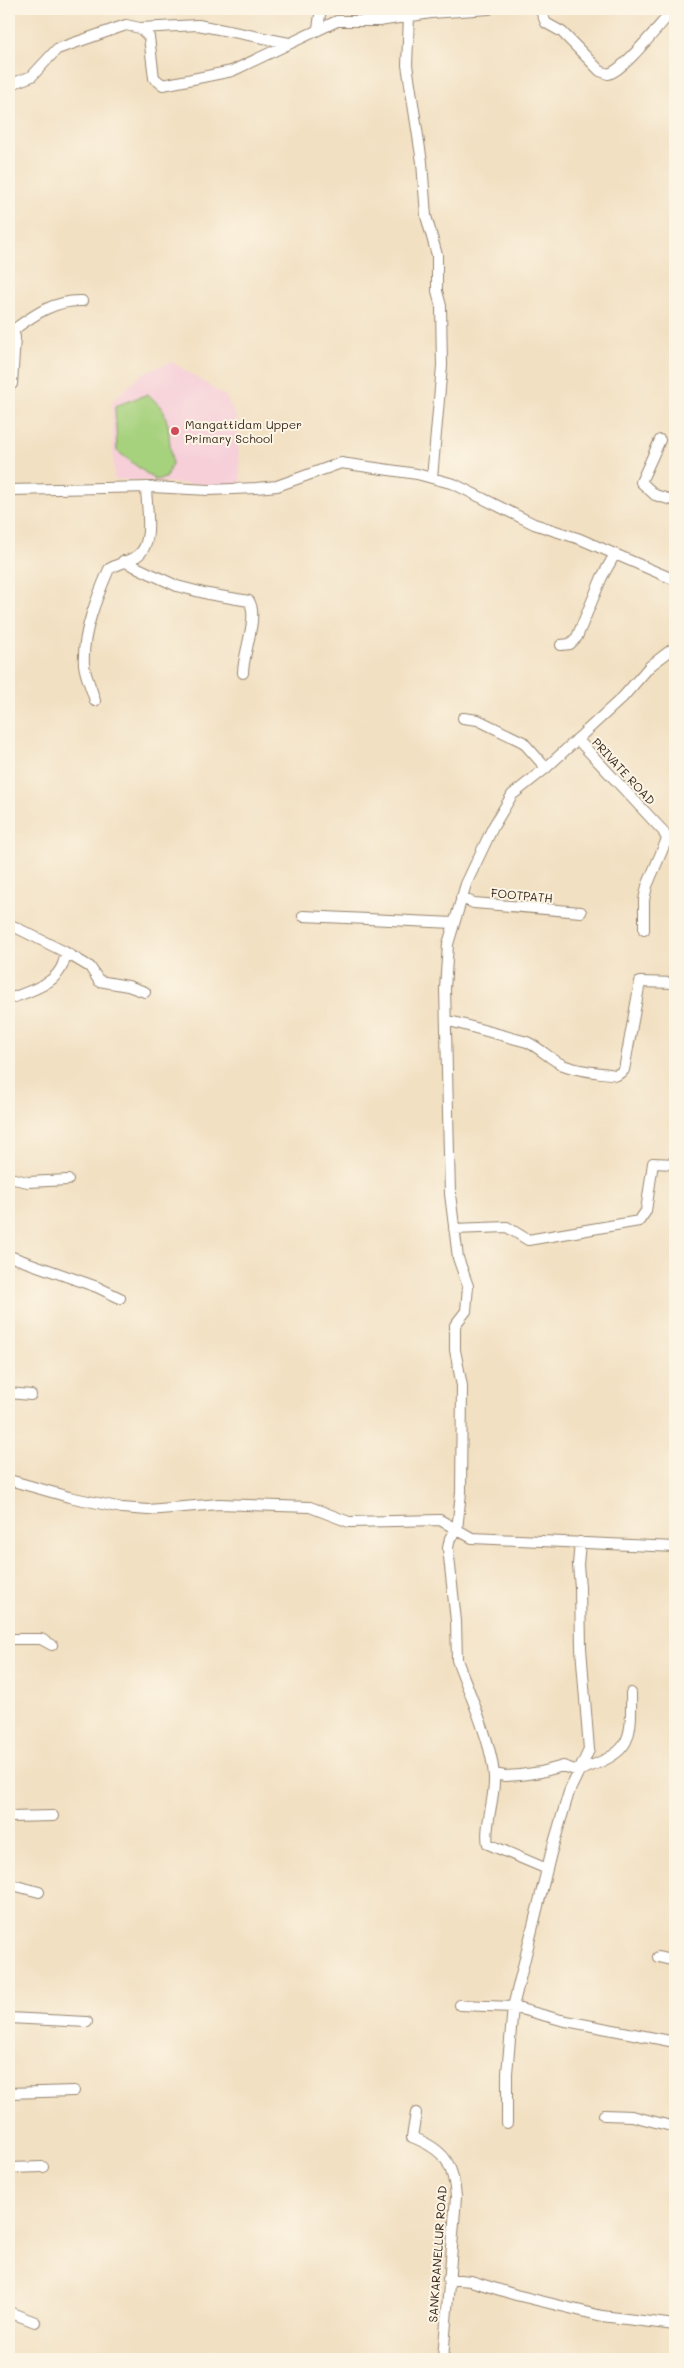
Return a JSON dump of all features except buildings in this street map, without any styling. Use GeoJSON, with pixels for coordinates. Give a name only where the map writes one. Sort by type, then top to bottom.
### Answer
{"type":"FeatureCollection","features":[{"type":"Feature","properties":{"kind":"street"},"geometry":{"type":"LineString","coordinates":[[318,28],[321,9]]}},
{"type":"Feature","properties":{"kind":"street"},"geometry":{"type":"LineString","coordinates":[[140,28],[149,37],[154,78],[163,85],[232,71],[318,28],[337,21],[379,21],[409,16],[490,9]]}},
{"type":"Feature","properties":{"kind":"street"},"geometry":{"type":"LineString","coordinates":[[540,9],[546,23],[562,32],[600,71],[608,74],[616,71],[627,61],[674,9]]}},
{"type":"Feature","properties":{"kind":"street"},"geometry":{"type":"LineString","coordinates":[[409,16],[407,65],[422,162],[426,216],[437,255],[437,291],[442,306],[442,366],[432,478]]}},
{"type":"Feature","properties":{"kind":"street"},"geometry":{"type":"LineString","coordinates":[[9,85],[32,76],[57,49],[126,25],[140,28],[198,25],[288,43]]}},
{"type":"Feature","properties":{"kind":"street"},"geometry":{"type":"LineString","coordinates":[[12,384],[15,337],[11,331],[38,311],[72,301],[82,301]]}},
{"type":"Feature","properties":{"kind":"street"},"geometry":{"type":"LineString","coordinates":[[660,440],[641,482],[655,495],[675,501]]}},
{"type":"Feature","properties":{"kind":"street"},"geometry":{"type":"LineString","coordinates":[[9,490],[146,488],[209,490],[277,486],[341,463],[432,478],[454,484],[534,524],[580,539],[675,580]]}},
{"type":"Feature","properties":{"kind":"street"},"geometry":{"type":"LineString","coordinates":[[95,701],[84,666],[84,652],[90,623],[109,569],[137,556],[143,550],[149,521],[146,488]]}},
{"type":"Feature","properties":{"kind":"street"},"geometry":{"type":"LineString","coordinates":[[561,645],[570,644],[577,637],[602,577],[615,554]]}},
{"type":"Feature","properties":{"kind":"street"},"geometry":{"type":"LineString","coordinates":[[123,561],[177,586],[208,594],[249,601],[252,605],[252,618],[243,673]]}},
{"type":"Feature","properties":{"kind":"street"},"geometry":{"type":"LineString","coordinates":[[547,1869],[488,1844],[486,1836],[492,1807],[494,1774],[491,1758],[456,1653],[456,1622],[448,1548],[450,1538],[457,1530],[460,1492],[462,1386],[455,1350],[455,1325],[466,1311],[468,1286],[458,1258],[450,1194],[444,989],[448,944],[461,898],[493,827],[512,795],[577,740],[623,697],[650,666],[675,646]]}},
{"type":"Feature","properties":{"kind":"street"},"geometry":{"type":"LineString","coordinates":[[463,718],[478,720],[523,742],[546,768]]}},
{"type":"Feature","properties":{"kind":"street","name":"PRIVATE ROAD"},"geometry":{"type":"LineString","coordinates":[[577,740],[624,788],[663,831],[667,838],[647,886],[644,900],[644,930]]}},
{"type":"Feature","properties":{"kind":"street","name":"FOOTPATH"},"geometry":{"type":"LineString","coordinates":[[461,898],[474,904],[581,912]]}},
{"type":"Feature","properties":{"kind":"street"},"geometry":{"type":"LineString","coordinates":[[303,916],[454,923]]}},
{"type":"Feature","properties":{"kind":"street"},"geometry":{"type":"LineString","coordinates":[[9,924],[65,952],[90,967],[99,982],[128,986],[145,992]]}},
{"type":"Feature","properties":{"kind":"street"},"geometry":{"type":"LineString","coordinates":[[9,999],[34,990],[56,977],[65,962],[65,952]]}},
{"type":"Feature","properties":{"kind":"street"},"geometry":{"type":"LineString","coordinates":[[446,1020],[527,1042],[539,1047],[561,1064],[580,1071],[617,1075],[624,1070],[640,982],[675,983]]}},
{"type":"Feature","properties":{"kind":"street"},"geometry":{"type":"LineString","coordinates":[[454,1229],[507,1227],[528,1240],[639,1221],[646,1211],[653,1162],[675,1164]]}},
{"type":"Feature","properties":{"kind":"street"},"geometry":{"type":"LineString","coordinates":[[9,1178],[28,1182],[68,1180]]}},
{"type":"Feature","properties":{"kind":"street"},"geometry":{"type":"LineString","coordinates":[[9,1256],[98,1286],[120,1298]]}},
{"type":"Feature","properties":{"kind":"street"},"geometry":{"type":"LineString","coordinates":[[9,1393],[31,1395]]}},
{"type":"Feature","properties":{"kind":"street"},"geometry":{"type":"LineString","coordinates":[[9,1480],[69,1497],[122,1508],[148,1510],[219,1504],[310,1507],[349,1522],[440,1520],[472,1538],[675,1548]]}},
{"type":"Feature","properties":{"kind":"street"},"geometry":{"type":"LineString","coordinates":[[507,2123],[507,2073],[513,2007],[547,1869],[569,1792],[589,1750],[581,1648],[578,1565],[580,1542]]}},
{"type":"Feature","properties":{"kind":"street"},"geometry":{"type":"LineString","coordinates":[[9,1639],[40,1639],[52,1645]]}},
{"type":"Feature","properties":{"kind":"street"},"geometry":{"type":"LineString","coordinates":[[494,1774],[505,1776],[527,1774],[563,1766],[578,1771],[608,1759],[629,1740],[631,1728],[630,1693]]}},
{"type":"Feature","properties":{"kind":"street"},"geometry":{"type":"LineString","coordinates":[[9,1817],[53,1816]]}},
{"type":"Feature","properties":{"kind":"street"},"geometry":{"type":"LineString","coordinates":[[9,1884],[39,1892]]}},
{"type":"Feature","properties":{"kind":"street"},"geometry":{"type":"LineString","coordinates":[[658,1957],[675,1961]]}},
{"type":"Feature","properties":{"kind":"street"},"geometry":{"type":"LineString","coordinates":[[460,2004],[513,2007],[561,2020],[675,2042]]}},
{"type":"Feature","properties":{"kind":"street"},"geometry":{"type":"LineString","coordinates":[[9,2018],[87,2022]]}},
{"type":"Feature","properties":{"kind":"street"},"geometry":{"type":"LineString","coordinates":[[9,2093],[74,2091]]}},
{"type":"Feature","properties":{"kind":"street","name":"SANKARANELLUR ROAD"},"geometry":{"type":"LineString","coordinates":[[416,2113],[412,2137],[420,2140],[449,2162],[454,2174],[456,2197],[443,2359]]}},
{"type":"Feature","properties":{"kind":"street"},"geometry":{"type":"LineString","coordinates":[[604,2115],[632,2116],[675,2127]]}},
{"type":"Feature","properties":{"kind":"street"},"geometry":{"type":"LineString","coordinates":[[9,2168],[43,2167]]}},
{"type":"Feature","properties":{"kind":"street"},"geometry":{"type":"LineString","coordinates":[[448,2279],[471,2282],[602,2316],[675,2325]]}},
{"type":"Feature","properties":{"kind":"street"},"geometry":{"type":"LineString","coordinates":[[9,2312],[35,2322]]}},
{"type":"Feature","properties":{"kind":"shaded area","name":"Mangattidam Upper Primary School"},"geometry":{"type":"Polygon","coordinates":[[[172,362],[225,396],[236,416],[241,484],[235,487],[114,479],[112,401],[144,372],[172,362]]]}},
{"type":"Feature","properties":{"kind":"green space"},"geometry":{"type":"Polygon","coordinates":[[[148,394],[163,409],[168,425],[172,464],[166,478],[155,480],[117,451],[115,406],[148,394]]]}},
{"type":"Feature","properties":{"kind":"place","name":"Mangattidam Upper Primary School"},"geometry":{"type":"Point","coordinates":[175,431]}}]}
